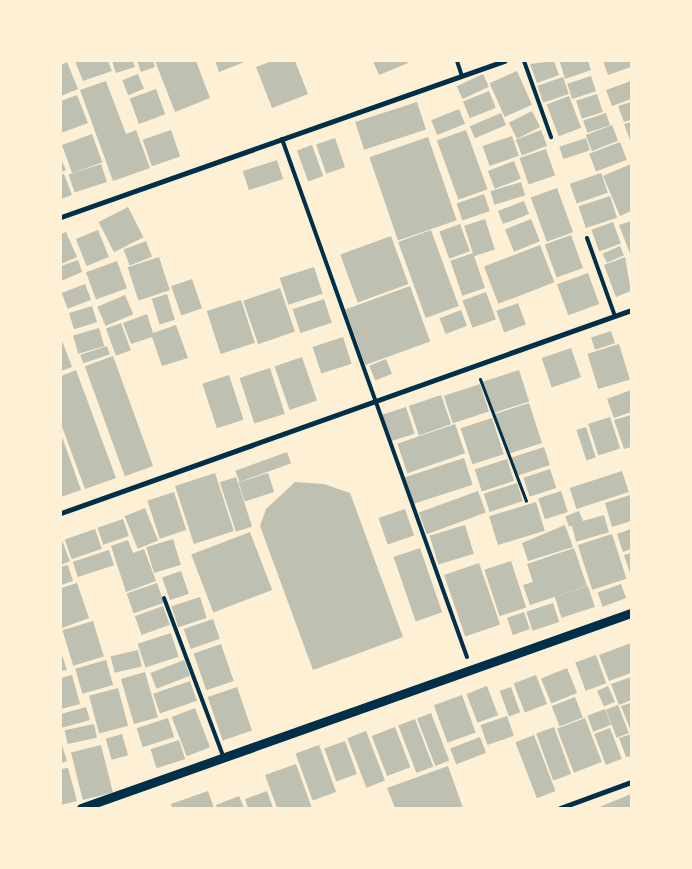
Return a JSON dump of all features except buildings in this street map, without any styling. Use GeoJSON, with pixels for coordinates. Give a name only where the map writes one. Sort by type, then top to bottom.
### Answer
{"type":"FeatureCollection","features":[{"type":"Feature","properties":{"kind":"street"},"geometry":{"type":"LineString","coordinates":[[61,217],[504,61]]}},
{"type":"Feature","properties":{"kind":"street"},"geometry":{"type":"LineString","coordinates":[[61,513],[373,404],[631,310]]}},
{"type":"Feature","properties":{"kind":"street"},"geometry":{"type":"LineString","coordinates":[[81,808],[223,756],[631,613]]}},
{"type":"Feature","properties":{"kind":"street"},"geometry":{"type":"LineString","coordinates":[[560,808],[631,782]]}},
{"type":"Feature","properties":{"kind":"lane"},"geometry":{"type":"LineString","coordinates":[[457,61],[462,76]]}},
{"type":"Feature","properties":{"kind":"lane"},"geometry":{"type":"LineString","coordinates":[[524,61],[551,137]]}},
{"type":"Feature","properties":{"kind":"lane"},"geometry":{"type":"LineString","coordinates":[[282,139],[373,404],[466,657]]}},
{"type":"Feature","properties":{"kind":"lane"},"geometry":{"type":"LineString","coordinates":[[587,238],[615,316]]}},
{"type":"Feature","properties":{"kind":"lane"},"geometry":{"type":"LineString","coordinates":[[164,598],[223,756]]}},
{"type":"Feature","properties":{"kind":"path"},"geometry":{"type":"LineString","coordinates":[[475,366],[526,501]]}}]}
